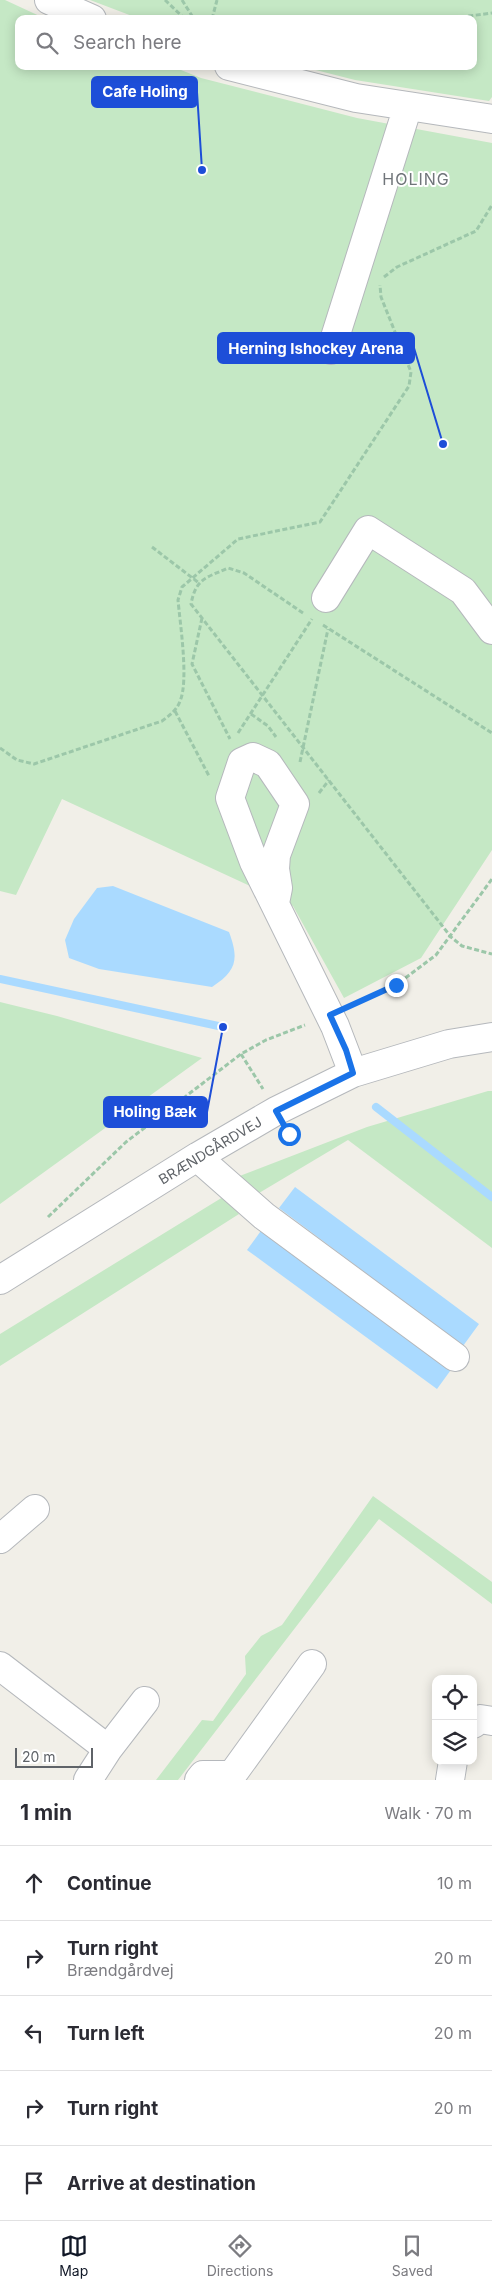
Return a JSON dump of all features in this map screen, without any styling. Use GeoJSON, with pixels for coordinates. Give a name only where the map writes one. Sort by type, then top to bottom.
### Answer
{"type":"FeatureCollection","features":[{"type":"Feature","properties":{"kind":"street"},"geometry":{"type":"LineString","coordinates":[[49,0],[83,15]]}},
{"type":"Feature","properties":{"kind":"street"},"geometry":{"type":"LineString","coordinates":[[245,70],[356,98],[492,119]]}},
{"type":"Feature","properties":{"kind":"street"},"geometry":{"type":"LineString","coordinates":[[330,350],[408,106]]}},
{"type":"Feature","properties":{"kind":"street"},"geometry":{"type":"LineString","coordinates":[[319,608],[368,530],[463,591],[492,630]]}},
{"type":"Feature","properties":{"kind":"street"},"geometry":{"type":"LineString","coordinates":[[275,903],[278,888],[275,869],[276,855],[295,804],[268,764],[253,757],[242,762],[230,798],[254,862],[330,1015],[346,1050],[353,1073]]}},
{"type":"Feature","properties":{"kind":"street","name":"BRÆNDGÅRDVEJ"},"geometry":{"type":"LineString","coordinates":[[0,1280],[197,1157],[276,1111],[353,1073],[450,1044],[492,1037]]}},
{"type":"Feature","properties":{"kind":"street"},"geometry":{"type":"LineString","coordinates":[[197,1157],[264,1216],[455,1358]]}},
{"type":"Feature","properties":{"kind":"street"},"geometry":{"type":"LineString","coordinates":[[0,1539],[35,1509]]}},
{"type":"Feature","properties":{"kind":"street"},"geometry":{"type":"LineString","coordinates":[[199,1780],[203,1775],[232,1775],[312,1664]]}},
{"type":"Feature","properties":{"kind":"street"},"geometry":{"type":"LineString","coordinates":[[0,1666],[108,1748]]}},
{"type":"Feature","properties":{"kind":"street"},"geometry":{"type":"LineString","coordinates":[[88,1780],[108,1748],[145,1701]]}},
{"type":"Feature","properties":{"kind":"street"},"geometry":{"type":"LineString","coordinates":[[477,1721],[480,1719],[492,1721]]}},
{"type":"Feature","properties":{"kind":"street"},"geometry":{"type":"LineString","coordinates":[[450,1780],[452,1765]]}},
{"type":"Feature","properties":{"kind":"path"},"geometry":{"type":"LineString","coordinates":[[165,0],[181,15]]}},
{"type":"Feature","properties":{"kind":"path"},"geometry":{"type":"LineString","coordinates":[[182,0],[191,15]]}},
{"type":"Feature","properties":{"kind":"path"},"geometry":{"type":"LineString","coordinates":[[213,15],[217,0]]}},
{"type":"Feature","properties":{"kind":"path"},"geometry":{"type":"LineString","coordinates":[[477,15],[492,13]]}},
{"type":"Feature","properties":{"kind":"path"},"geometry":{"type":"LineString","coordinates":[[0,748],[16,760],[34,764],[162,721],[175,711],[181,700],[184,681],[178,600],[182,587],[238,539],[320,522],[409,386],[411,372],[381,298],[380,285],[384,276],[398,267],[476,231],[492,205]]}},
{"type":"Feature","properties":{"kind":"path"},"geometry":{"type":"LineString","coordinates":[[152,547],[199,583]]}},
{"type":"Feature","properties":{"kind":"path"},"geometry":{"type":"LineString","coordinates":[[492,733],[328,628],[319,608],[244,573],[228,568],[199,583],[194,588],[191,604],[451,937],[462,946],[492,954]]}},
{"type":"Feature","properties":{"kind":"path"},"geometry":{"type":"LineString","coordinates":[[202,618],[192,664],[232,743],[319,608]]}},
{"type":"Feature","properties":{"kind":"path"},"geometry":{"type":"LineString","coordinates":[[280,781],[298,769],[328,628]]}},
{"type":"Feature","properties":{"kind":"path"},"geometry":{"type":"LineString","coordinates":[[175,711],[209,776],[215,768]]}},
{"type":"Feature","properties":{"kind":"path"},"geometry":{"type":"LineString","coordinates":[[41,1223],[126,1142],[241,1054],[266,1040],[330,1015],[396,985],[436,955],[492,879]]}},
{"type":"Feature","properties":{"kind":"path"},"geometry":{"type":"LineString","coordinates":[[241,1054],[276,1111]]}},
{"type":"Feature","properties":{"kind":"green space"},"geometry":{"type":"Polygon","coordinates":[[[0,0],[5,0],[37,15],[15,15],[15,70],[181,70],[201,78],[357,118],[492,143],[492,850],[421,958],[344,998],[293,906],[62,799],[16,895],[0,891],[0,0]]]}},
{"type":"Feature","properties":{"kind":"green space"},"geometry":{"type":"Polygon","coordinates":[[[90,0],[492,0],[492,97],[489,101],[355,80],[316,70],[477,70],[477,15],[129,15],[90,0]]]}},
{"type":"Feature","properties":{"kind":"green space"},"geometry":{"type":"Polygon","coordinates":[[[0,1002],[57,1016],[202,1058],[0,1204],[0,1002]]]}},
{"type":"Feature","properties":{"kind":"green space"},"geometry":{"type":"Polygon","coordinates":[[[492,1091],[492,1248],[348,1140],[254,1196],[237,1177],[367,1127],[492,1091]]]}},
{"type":"Feature","properties":{"kind":"green space"},"geometry":{"type":"Polygon","coordinates":[[[223,1197],[239,1214],[0,1366],[0,1334],[223,1197]]]}},
{"type":"Feature","properties":{"kind":"green space"},"geometry":{"type":"Polygon","coordinates":[[[373,1496],[492,1582],[492,1604],[379,1519],[178,1780],[156,1780],[202,1720],[213,1721],[246,1674],[245,1656],[261,1636],[282,1625],[373,1496]]]}},
{"type":"Feature","properties":{"kind":"water"},"geometry":{"type":"Polygon","coordinates":[[[113,886],[229,932],[235,957],[231,970],[212,987],[99,969],[69,958],[65,940],[74,919],[97,888],[113,886]]]}},
{"type":"Feature","properties":{"kind":"water"},"geometry":{"type":"Polygon","coordinates":[[[295,1187],[479,1324],[463,1346],[279,1208],[295,1187]]]}},
{"type":"Feature","properties":{"kind":"water"},"geometry":{"type":"Polygon","coordinates":[[[263,1228],[453,1367],[437,1389],[247,1250],[263,1228]]]}},
{"type":"Feature","properties":{"kind":"waterway"},"geometry":{"type":"LineString","coordinates":[[0,979],[223,1027]]}},
{"type":"Feature","properties":{"kind":"waterway"},"geometry":{"type":"LineString","coordinates":[[376,1107],[492,1197]]}},
{"type":"Feature","properties":{"kind":"place","name":"Cafe Holing"},"geometry":{"type":"Point","coordinates":[202,170]}},
{"type":"Feature","properties":{"kind":"place","name":"Herning Ishockey Arena"},"geometry":{"type":"Point","coordinates":[443,444]}},
{"type":"Feature","properties":{"kind":"place","name":"Holing Bæk"},"geometry":{"type":"Point","coordinates":[223,1027]}},
{"type":"Feature","properties":{"kind":"district","name":"HOLING"},"geometry":{"type":"Point","coordinates":[416,179]}},
{"type":"Feature","properties":{"kind":"route"},"geometry":{"type":"LineString","coordinates":[[289,1134],[276,1111],[353,1073],[346,1050],[330,1015],[396,985]]}}]}
